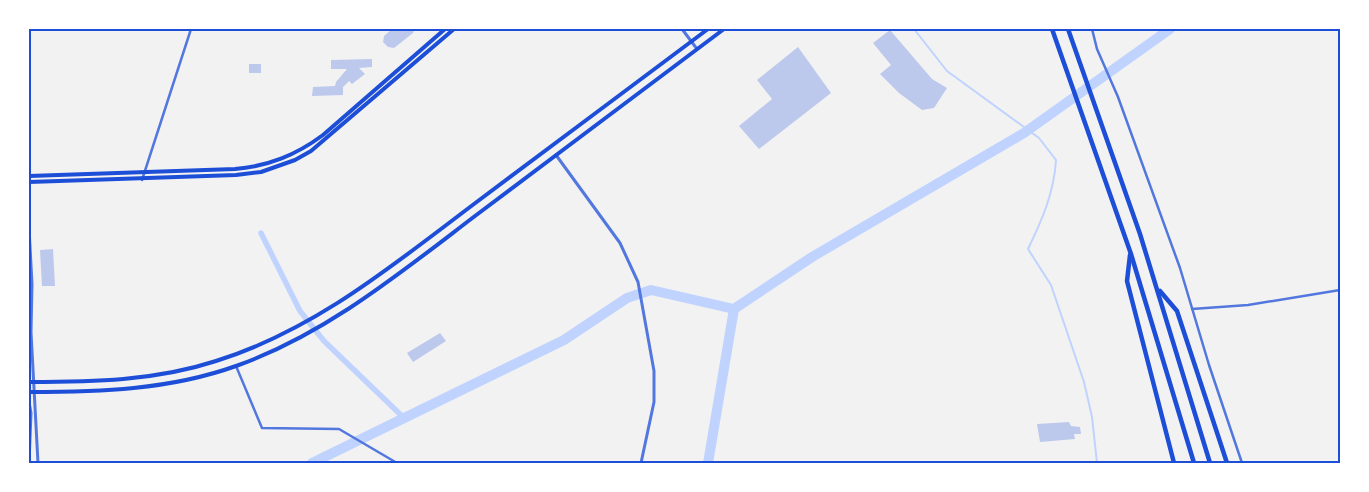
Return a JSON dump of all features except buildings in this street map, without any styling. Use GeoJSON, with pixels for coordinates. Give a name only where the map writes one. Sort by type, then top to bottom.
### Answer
{"type":"FeatureCollection","features":[{"type":"Feature","properties":{"kind":"highway"},"geometry":{"type":"LineString","coordinates":[[1052,29],[1131,254],[1194,463]]}},
{"type":"Feature","properties":{"kind":"highway"},"geometry":{"type":"LineString","coordinates":[[1068,29],[1097,106],[1158,288],[1210,463]]}},
{"type":"Feature","properties":{"kind":"highway"},"geometry":{"type":"LineString","coordinates":[[1131,254],[1127,282],[1174,463]]}},
{"type":"Feature","properties":{"kind":"highway"},"geometry":{"type":"LineString","coordinates":[[1158,288],[1177,311],[1227,463]]}},
{"type":"Feature","properties":{"kind":"main road"},"geometry":{"type":"LineString","coordinates":[[29,176],[144,174],[260,167],[292,155],[323,135],[445,29]]}},
{"type":"Feature","properties":{"kind":"main road"},"geometry":{"type":"LineString","coordinates":[[29,182],[142,180],[261,172],[295,160],[328,138],[453,29]]}},
{"type":"Feature","properties":{"kind":"main road"},"geometry":{"type":"LineString","coordinates":[[31,382],[110,381],[172,372],[234,355],[305,324],[378,276],[708,29]]}},
{"type":"Feature","properties":{"kind":"main road"},"geometry":{"type":"LineString","coordinates":[[29,392],[111,392],[145,388],[236,366],[310,333],[384,284],[724,29]]}},
{"type":"Feature","properties":{"kind":"street"},"geometry":{"type":"LineString","coordinates":[[142,180],[191,29]]}},
{"type":"Feature","properties":{"kind":"street"},"geometry":{"type":"LineString","coordinates":[[682,29],[697,49]]}},
{"type":"Feature","properties":{"kind":"street"},"geometry":{"type":"LineString","coordinates":[[1092,29],[1180,268],[1242,463]]}},
{"type":"Feature","properties":{"kind":"street"},"geometry":{"type":"LineString","coordinates":[[556,155],[620,243],[638,282],[654,371],[654,402],[641,463]]}},
{"type":"Feature","properties":{"kind":"street"},"geometry":{"type":"LineString","coordinates":[[29,228],[31,382],[35,392],[38,463]]}},
{"type":"Feature","properties":{"kind":"street"},"geometry":{"type":"LineString","coordinates":[[1192,309],[1248,305],[1340,290]]}},
{"type":"Feature","properties":{"kind":"street"},"geometry":{"type":"LineString","coordinates":[[236,366],[262,428],[339,429],[397,463]]}},
{"type":"Feature","properties":{"kind":"street"},"geometry":{"type":"LineString","coordinates":[[29,402],[31,413],[29,463]]}},
{"type":"Feature","properties":{"kind":"waterway"},"geometry":{"type":"LineString","coordinates":[[914,29],[947,71],[1039,138],[1056,160],[1053,184],[1038,228],[1028,249],[1051,285],[1084,382],[1092,417],[1097,463]]}},
{"type":"Feature","properties":{"kind":"waterway"},"geometry":{"type":"LineString","coordinates":[[312,463],[564,340],[627,298],[651,290],[734,309],[812,257],[1024,133],[1170,29]]}},
{"type":"Feature","properties":{"kind":"waterway"},"geometry":{"type":"LineString","coordinates":[[261,233],[300,311],[324,341],[404,418]]}},
{"type":"Feature","properties":{"kind":"waterway"},"geometry":{"type":"LineString","coordinates":[[708,463],[734,309]]}}]}
